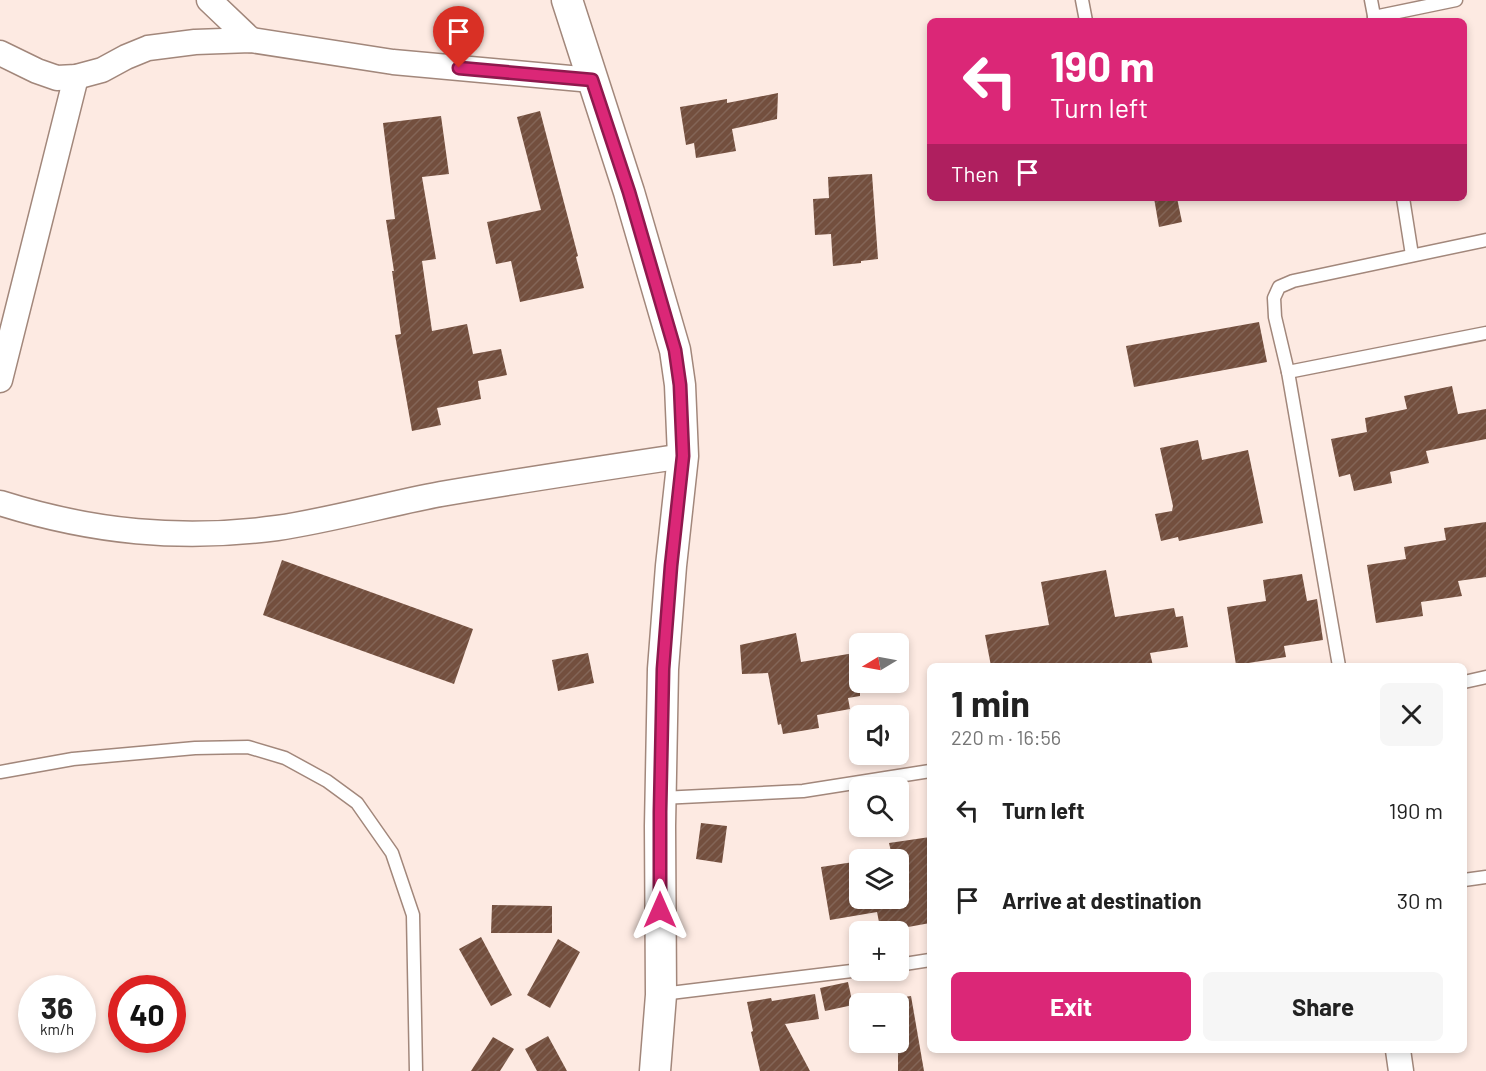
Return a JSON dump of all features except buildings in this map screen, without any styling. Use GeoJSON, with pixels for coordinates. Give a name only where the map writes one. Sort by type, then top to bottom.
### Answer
{"type":"FeatureCollection","features":[{"type":"Feature","properties":{"kind":"street"},"geometry":{"type":"LineString","coordinates":[[209,0],[251,40]]}},
{"type":"Feature","properties":{"kind":"street"},"geometry":{"type":"LineString","coordinates":[[567,0],[629,192],[675,350],[680,385],[683,456],[663,669],[660,798],[661,995],[655,1071]]}},
{"type":"Feature","properties":{"kind":"street"},"geometry":{"type":"LineString","coordinates":[[0,53],[57,78],[76,77],[102,70],[148,48],[195,42],[251,40],[393,62],[592,80]]}},
{"type":"Feature","properties":{"kind":"street"},"geometry":{"type":"LineString","coordinates":[[0,380],[76,77]]}},
{"type":"Feature","properties":{"kind":"street"},"geometry":{"type":"LineString","coordinates":[[0,503],[109,529],[188,536],[277,528],[440,494],[683,456]]}},
{"type":"Feature","properties":{"kind":"street"},"geometry":{"type":"LineString","coordinates":[[1398,1053],[1401,1071]]}},
{"type":"Feature","properties":{"kind":"lane"},"geometry":{"type":"LineString","coordinates":[[1082,0],[1085,18]]}},
{"type":"Feature","properties":{"kind":"lane"},"geometry":{"type":"LineString","coordinates":[[1371,0],[1374,18]]}},
{"type":"Feature","properties":{"kind":"lane"},"geometry":{"type":"LineString","coordinates":[[1378,18],[1456,0]]}},
{"type":"Feature","properties":{"kind":"lane"},"geometry":{"type":"LineString","coordinates":[[1403,201],[1412,255]]}},
{"type":"Feature","properties":{"kind":"lane"},"geometry":{"type":"LineString","coordinates":[[1338,663],[1288,372],[1275,317],[1274,298],[1279,287],[1293,281],[1486,240]]}},
{"type":"Feature","properties":{"kind":"lane"},"geometry":{"type":"LineString","coordinates":[[1288,372],[1486,333]]}},
{"type":"Feature","properties":{"kind":"lane"},"geometry":{"type":"LineString","coordinates":[[1467,681],[1486,677]]}},
{"type":"Feature","properties":{"kind":"lane"},"geometry":{"type":"LineString","coordinates":[[0,772],[73,759],[195,748],[248,747],[285,758],[327,781],[357,803],[392,853],[413,915],[416,1071]]}},
{"type":"Feature","properties":{"kind":"lane"},"geometry":{"type":"LineString","coordinates":[[660,798],[803,791],[927,771]]}},
{"type":"Feature","properties":{"kind":"lane"},"geometry":{"type":"LineString","coordinates":[[1467,880],[1486,877]]}},
{"type":"Feature","properties":{"kind":"lane"},"geometry":{"type":"LineString","coordinates":[[909,963],[927,960]]}},
{"type":"Feature","properties":{"kind":"lane"},"geometry":{"type":"LineString","coordinates":[[661,995],[849,971]]}},
{"type":"Feature","properties":{"kind":"route"},"geometry":{"type":"LineString","coordinates":[[459,68],[592,80],[629,192],[675,350],[680,385],[683,456],[663,669],[660,910]]}}]}
